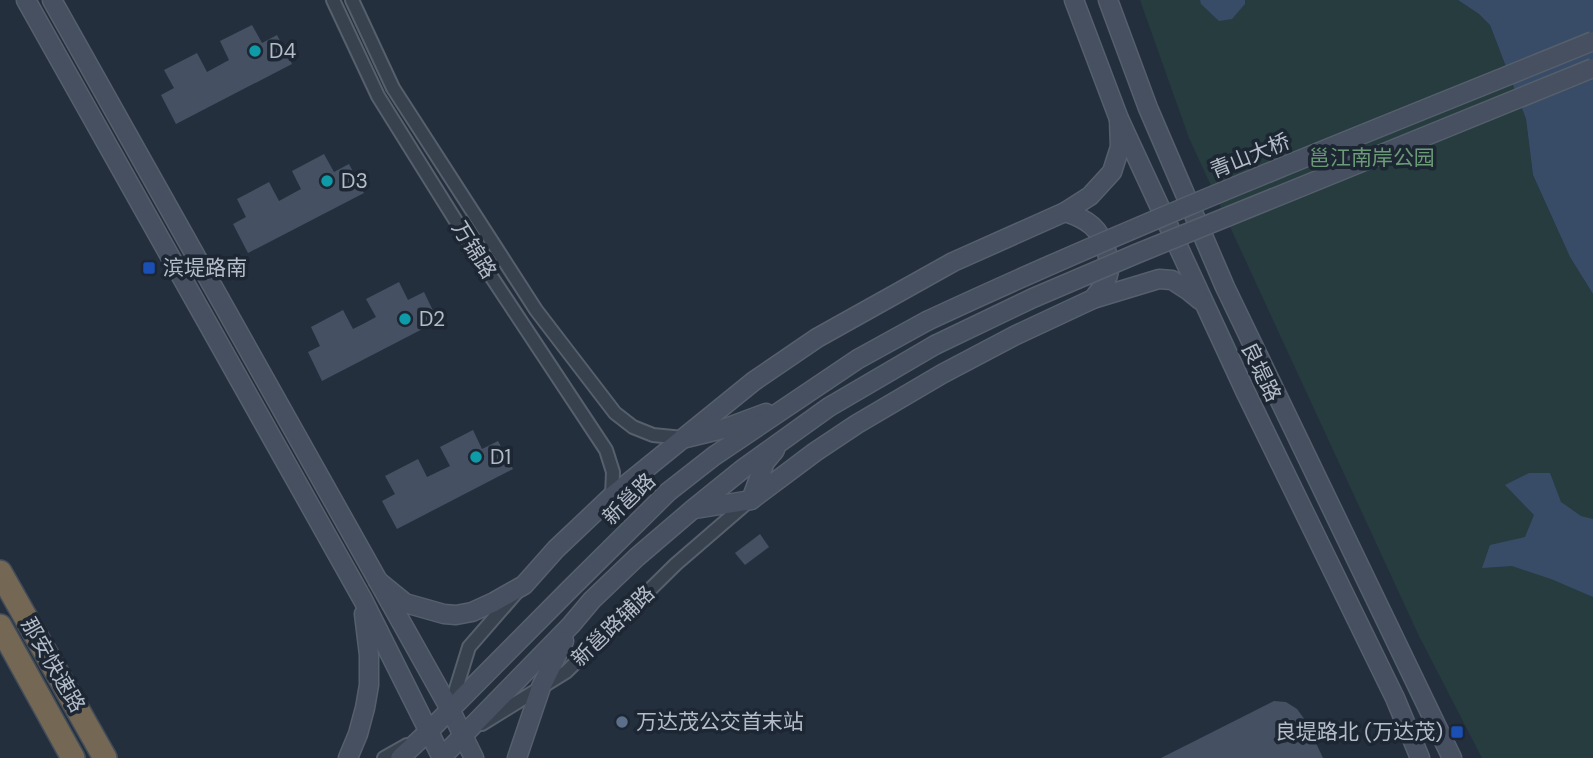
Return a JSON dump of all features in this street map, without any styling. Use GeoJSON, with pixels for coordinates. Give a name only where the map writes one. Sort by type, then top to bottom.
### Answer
{"type":"FeatureCollection","features":[{"type":"Feature","properties":{"kind":"highway","name":"那安快速路"},"geometry":{"type":"LineString","coordinates":[[0,572],[105,758]]}},
{"type":"Feature","properties":{"kind":"highway","name":"那安快速路"},"geometry":{"type":"LineString","coordinates":[[0,626],[73,758]]}},
{"type":"Feature","properties":{"kind":"main road"},"geometry":{"type":"LineString","coordinates":[[26,0],[363,600],[441,758],[619,575],[744,468],[829,407],[935,345],[1033,298],[1593,68]]}},
{"type":"Feature","properties":{"kind":"main road"},"geometry":{"type":"LineString","coordinates":[[52,0],[450,709],[474,758]]}},
{"type":"Feature","properties":{"kind":"main road","name":"良堤路"},"geometry":{"type":"LineString","coordinates":[[1074,0],[1119,119],[1246,393],[1395,698],[1420,758]]}},
{"type":"Feature","properties":{"kind":"main road","name":"良堤路"},"geometry":{"type":"LineString","coordinates":[[1108,0],[1148,107],[1224,287],[1452,758]]}},
{"type":"Feature","properties":{"kind":"main road","name":"青山大桥"},"geometry":{"type":"LineString","coordinates":[[928,321],[1129,230],[1593,41]]}},
{"type":"Feature","properties":{"kind":"main road"},"geometry":{"type":"LineString","coordinates":[[378,581],[405,603],[456,615],[472,612],[524,585],[556,549],[612,496],[754,381],[817,338],[953,262],[1065,212],[1090,196],[1112,172],[1119,147],[1119,119]]}},
{"type":"Feature","properties":{"kind":"main road"},"geometry":{"type":"LineString","coordinates":[[1065,212],[1082,217],[1095,227],[1105,247],[1110,268],[1105,282],[1093,299]]}},
{"type":"Feature","properties":{"kind":"main road"},"geometry":{"type":"LineString","coordinates":[[692,510],[751,500],[857,424],[942,373],[1093,299],[1159,279],[1172,280],[1203,302]]}},
{"type":"Feature","properties":{"kind":"main road","name":"新邕路"},"geometry":{"type":"LineString","coordinates":[[400,758],[668,492],[714,456],[858,359],[928,321]]}},
{"type":"Feature","properties":{"kind":"main road"},"geometry":{"type":"LineString","coordinates":[[1246,393],[1271,380]]}},
{"type":"Feature","properties":{"kind":"main road"},"geometry":{"type":"LineString","coordinates":[[683,438],[723,429],[792,403]]}},
{"type":"Feature","properties":{"kind":"main road"},"geometry":{"type":"LineString","coordinates":[[751,500],[765,462],[781,442]]}},
{"type":"Feature","properties":{"kind":"main road"},"geometry":{"type":"LineString","coordinates":[[348,758],[358,734],[369,685],[369,655],[363,600]]}},
{"type":"Feature","properties":{"kind":"main road"},"geometry":{"type":"LineString","coordinates":[[517,758],[541,687],[571,625]]}},
{"type":"Feature","properties":{"kind":"street","name":"万锦路"},"geometry":{"type":"LineString","coordinates":[[333,0],[378,96],[479,258],[606,450],[613,472],[612,496]]}},
{"type":"Feature","properties":{"kind":"street","name":"万锦路"},"geometry":{"type":"LineString","coordinates":[[352,0],[393,88],[536,310],[615,412],[633,427],[653,435],[683,438]]}},
{"type":"Feature","properties":{"kind":"street","name":"新邕路辅路"},"geometry":{"type":"LineString","coordinates":[[464,735],[566,671],[676,564],[751,500]]}},
{"type":"Feature","properties":{"kind":"street"},"geometry":{"type":"LineString","coordinates":[[450,709],[469,647],[524,585]]}},
{"type":"Feature","properties":{"kind":"street"},"geometry":{"type":"LineString","coordinates":[[384,758],[428,732]]}},
{"type":"Feature","properties":{"kind":"green space","name":"邕江南岸公园"},"geometry":{"type":"Polygon","coordinates":[[[1140,0],[1458,0],[1490,25],[1526,119],[1533,175],[1570,257],[1593,294],[1593,758],[1482,758],[1419,636],[1189,138],[1140,0]]]}},
{"type":"Feature","properties":{"kind":"water"},"geometry":{"type":"Polygon","coordinates":[[[1200,0],[1245,0],[1245,4],[1232,19],[1219,21],[1200,0]]]}},
{"type":"Feature","properties":{"kind":"water"},"geometry":{"type":"Polygon","coordinates":[[[1458,0],[1593,0],[1593,294],[1570,257],[1533,175],[1526,119],[1490,25],[1458,0]]]}},
{"type":"Feature","properties":{"kind":"water"},"geometry":{"type":"Polygon","coordinates":[[[1529,473],[1550,473],[1561,502],[1581,516],[1593,519],[1593,597],[1512,566],[1482,568],[1490,545],[1525,537],[1534,515],[1505,485],[1529,473]]]}},
{"type":"Feature","properties":{"kind":"building"},"geometry":{"type":"Polygon","coordinates":[[[252,25],[262,43],[277,35],[292,64],[176,124],[161,95],[174,88],[164,70],[197,53],[207,72],[229,60],[220,41],[252,25]]]}},
{"type":"Feature","properties":{"kind":"building"},"geometry":{"type":"Polygon","coordinates":[[[324,154],[334,172],[349,164],[364,193],[248,253],[233,224],[246,217],[237,199],[269,182],[279,201],[301,189],[292,171],[324,154]]]}},
{"type":"Feature","properties":{"kind":"building"},"geometry":{"type":"Polygon","coordinates":[[[399,282],[408,300],[424,292],[438,321],[322,381],[308,352],[320,346],[311,327],[343,310],[353,329],[363,324],[376,317],[366,299],[399,282]]]}},
{"type":"Feature","properties":{"kind":"building"},"geometry":{"type":"Polygon","coordinates":[[[473,430],[482,449],[498,441],[513,469],[397,529],[382,501],[395,494],[385,476],[418,459],[427,477],[450,466],[440,447],[473,430]]]}},
{"type":"Feature","properties":{"kind":"building"},"geometry":{"type":"Polygon","coordinates":[[[760,534],[769,547],[745,565],[735,553],[760,534]]]}},
{"type":"Feature","properties":{"kind":"building"},"geometry":{"type":"Polygon","coordinates":[[[1274,701],[1286,702],[1297,709],[1323,758],[1161,758],[1274,701]]]}},
{"type":"Feature","properties":{"kind":"place","name":"D4"},"geometry":{"type":"Point","coordinates":[255,51]}},
{"type":"Feature","properties":{"kind":"place","name":"D3"},"geometry":{"type":"Point","coordinates":[327,181]}},
{"type":"Feature","properties":{"kind":"place","name":"滨堤路南"},"geometry":{"type":"Point","coordinates":[149,268]}},
{"type":"Feature","properties":{"kind":"place","name":"D2"},"geometry":{"type":"Point","coordinates":[405,319]}},
{"type":"Feature","properties":{"kind":"place","name":"D1"},"geometry":{"type":"Point","coordinates":[476,457]}},
{"type":"Feature","properties":{"kind":"place","name":"万达茂公交首末站"},"geometry":{"type":"Point","coordinates":[622,722]}},
{"type":"Feature","properties":{"kind":"place","name":"良堤路北 (万达茂)"},"geometry":{"type":"Point","coordinates":[1457,732]}}]}
